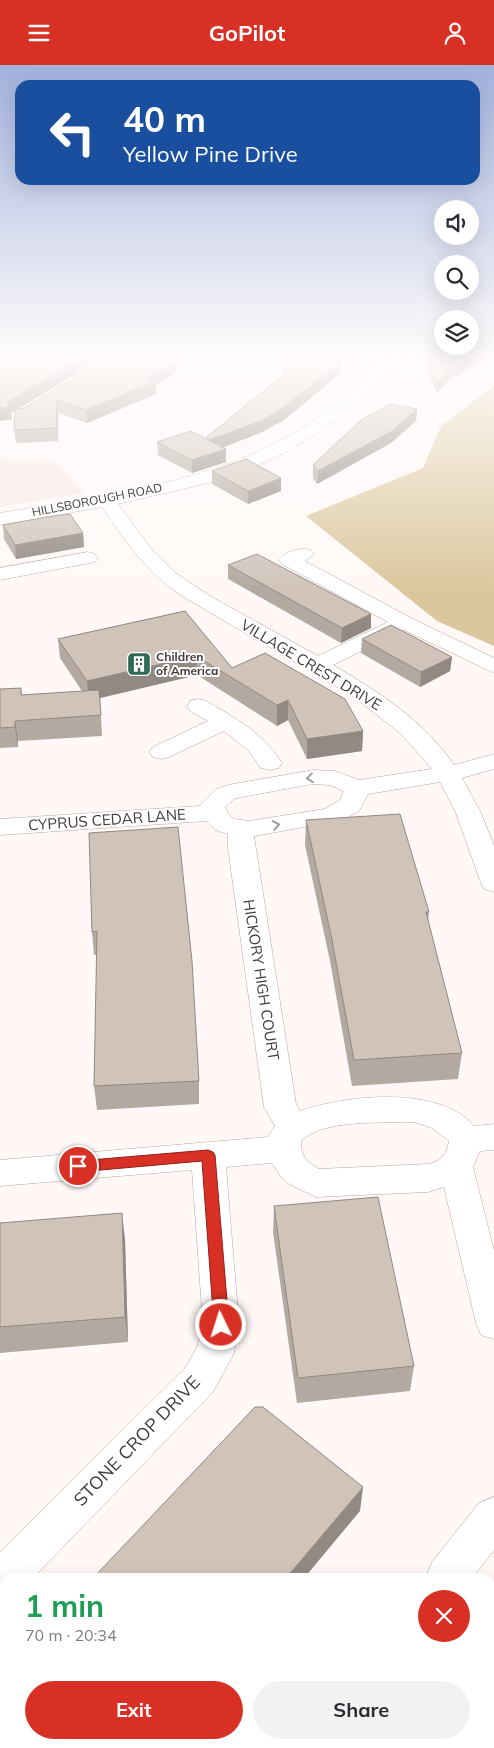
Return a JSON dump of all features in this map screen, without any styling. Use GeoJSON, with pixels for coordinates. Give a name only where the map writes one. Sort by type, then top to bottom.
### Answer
{"type":"FeatureCollection","features":[{"type":"Feature","properties":{"kind":"street","name":"HILLSBOROUGH ROAD"},"geometry":{"type":"LineString","coordinates":[[0,519],[106,500],[197,479],[266,454],[298,437]]}},
{"type":"Feature","properties":{"kind":"street","name":"VILLAGE CREST DRIVE"},"geometry":{"type":"LineString","coordinates":[[106,500],[142,549],[163,573],[216,607],[377,703],[407,727],[430,750],[448,774],[469,813],[494,883]]}},
{"type":"Feature","properties":{"kind":"street"},"geometry":{"type":"LineString","coordinates":[[304,554],[289,560],[404,622],[494,666]]}},
{"type":"Feature","properties":{"kind":"street"},"geometry":{"type":"LineString","coordinates":[[0,574],[88,558]]}},
{"type":"Feature","properties":{"kind":"street"},"geometry":{"type":"LineString","coordinates":[[316,665],[404,622]]}},
{"type":"Feature","properties":{"kind":"street"},"geometry":{"type":"LineString","coordinates":[[198,706],[262,747],[270,763]]}},
{"type":"Feature","properties":{"kind":"street"},"geometry":{"type":"LineString","coordinates":[[161,752],[225,723]]}},
{"type":"Feature","properties":{"kind":"street"},"geometry":{"type":"LineString","coordinates":[[356,788],[356,797],[351,805],[334,815],[256,829],[241,829],[219,822],[213,813],[212,806],[217,799],[237,790],[325,777],[348,782],[356,788],[448,774],[494,761]]}},
{"type":"Feature","properties":{"kind":"street"},"geometry":{"type":"LineString","coordinates":[[448,774],[494,778]]}},
{"type":"Feature","properties":{"kind":"street","name":"CYPRUS CEDAR LANE"},"geometry":{"type":"LineString","coordinates":[[0,827],[213,813]]}},
{"type":"Feature","properties":{"kind":"street","name":"HICKORY HIGH COURT"},"geometry":{"type":"LineString","coordinates":[[241,829],[241,848],[280,1107],[288,1138],[289,1163],[300,1176],[316,1183],[428,1178],[443,1175],[472,1148]]}},
{"type":"Feature","properties":{"kind":"street"},"geometry":{"type":"LineString","coordinates":[[0,1173],[208,1155],[288,1138],[307,1120],[324,1115],[414,1110],[445,1119],[458,1127],[472,1148],[494,1323]]}},
{"type":"Feature","properties":{"kind":"street","name":"STONE CROP DRIVE"},"geometry":{"type":"LineString","coordinates":[[9,1573],[199,1380],[215,1353],[221,1325],[208,1155]]}},
{"type":"Feature","properties":{"kind":"street"},"geometry":{"type":"LineString","coordinates":[[450,1573],[494,1517]]}},
{"type":"Feature","properties":{"kind":"shaded area"},"geometry":{"type":"Polygon","coordinates":[[[436,437],[494,437],[494,646],[437,621],[306,516],[423,468],[436,437]]]}},
{"type":"Feature","properties":{"kind":"shaded area"},"geometry":{"type":"Polygon","coordinates":[[[0,457],[12,461],[53,459],[84,493],[0,507],[0,457]]]}},
{"type":"Feature","properties":{"kind":"building"},"geometry":{"type":"Polygon","coordinates":[[[174,437],[202,437],[226,449],[192,460],[157,442],[174,437]]]}},
{"type":"Feature","properties":{"kind":"building"},"geometry":{"type":"Polygon","coordinates":[[[208,437],[218,437],[209,440],[208,437]]]}},
{"type":"Feature","properties":{"kind":"building"},"geometry":{"type":"Polygon","coordinates":[[[343,437],[382,437],[318,471],[313,465],[343,437]]]}},
{"type":"Feature","properties":{"kind":"building"},"geometry":{"type":"Polygon","coordinates":[[[246,459],[281,478],[248,491],[212,471],[246,459]]]}},
{"type":"Feature","properties":{"kind":"building"},"geometry":{"type":"Polygon","coordinates":[[[70,514],[83,533],[15,545],[3,525],[47,517],[70,514]]]}},
{"type":"Feature","properties":{"kind":"building"},"geometry":{"type":"Polygon","coordinates":[[[257,554],[371,614],[342,628],[228,565],[257,554]]]}},
{"type":"Feature","properties":{"kind":"building"},"geometry":{"type":"Polygon","coordinates":[[[185,611],[232,668],[265,653],[345,699],[363,731],[307,739],[288,700],[277,705],[196,656],[87,681],[58,639],[185,611]]]}},
{"type":"Feature","properties":{"kind":"building"},"geometry":{"type":"Polygon","coordinates":[[[391,625],[452,657],[421,672],[362,639],[391,625]]]}},
{"type":"Feature","properties":{"kind":"building"},"geometry":{"type":"Polygon","coordinates":[[[21,688],[21,695],[99,690],[101,715],[15,721],[15,727],[0,728],[0,689],[21,688]]]}},
{"type":"Feature","properties":{"kind":"building"},"geometry":{"type":"Polygon","coordinates":[[[400,814],[429,912],[426,912],[462,1053],[354,1060],[331,935],[306,820],[400,814]]]}},
{"type":"Feature","properties":{"kind":"building"},"geometry":{"type":"Polygon","coordinates":[[[178,827],[192,961],[199,1081],[94,1086],[97,931],[92,932],[89,833],[178,827]]]}},
{"type":"Feature","properties":{"kind":"building"},"geometry":{"type":"Polygon","coordinates":[[[378,1197],[414,1366],[298,1378],[274,1206],[378,1197]]]}},
{"type":"Feature","properties":{"kind":"building"},"geometry":{"type":"Polygon","coordinates":[[[122,1213],[125,1317],[0,1327],[0,1223],[122,1213]]]}},
{"type":"Feature","properties":{"kind":"building"},"geometry":{"type":"Polygon","coordinates":[[[255,1407],[263,1407],[363,1487],[290,1573],[98,1573],[255,1407]]]}},
{"type":"Feature","properties":{"kind":"place","name":"Children of America"},"geometry":{"type":"Point","coordinates":[139,664]}},
{"type":"Feature","properties":{"kind":"route"},"geometry":{"type":"LineString","coordinates":[[78,1166],[208,1155],[221,1325]]}}]}
